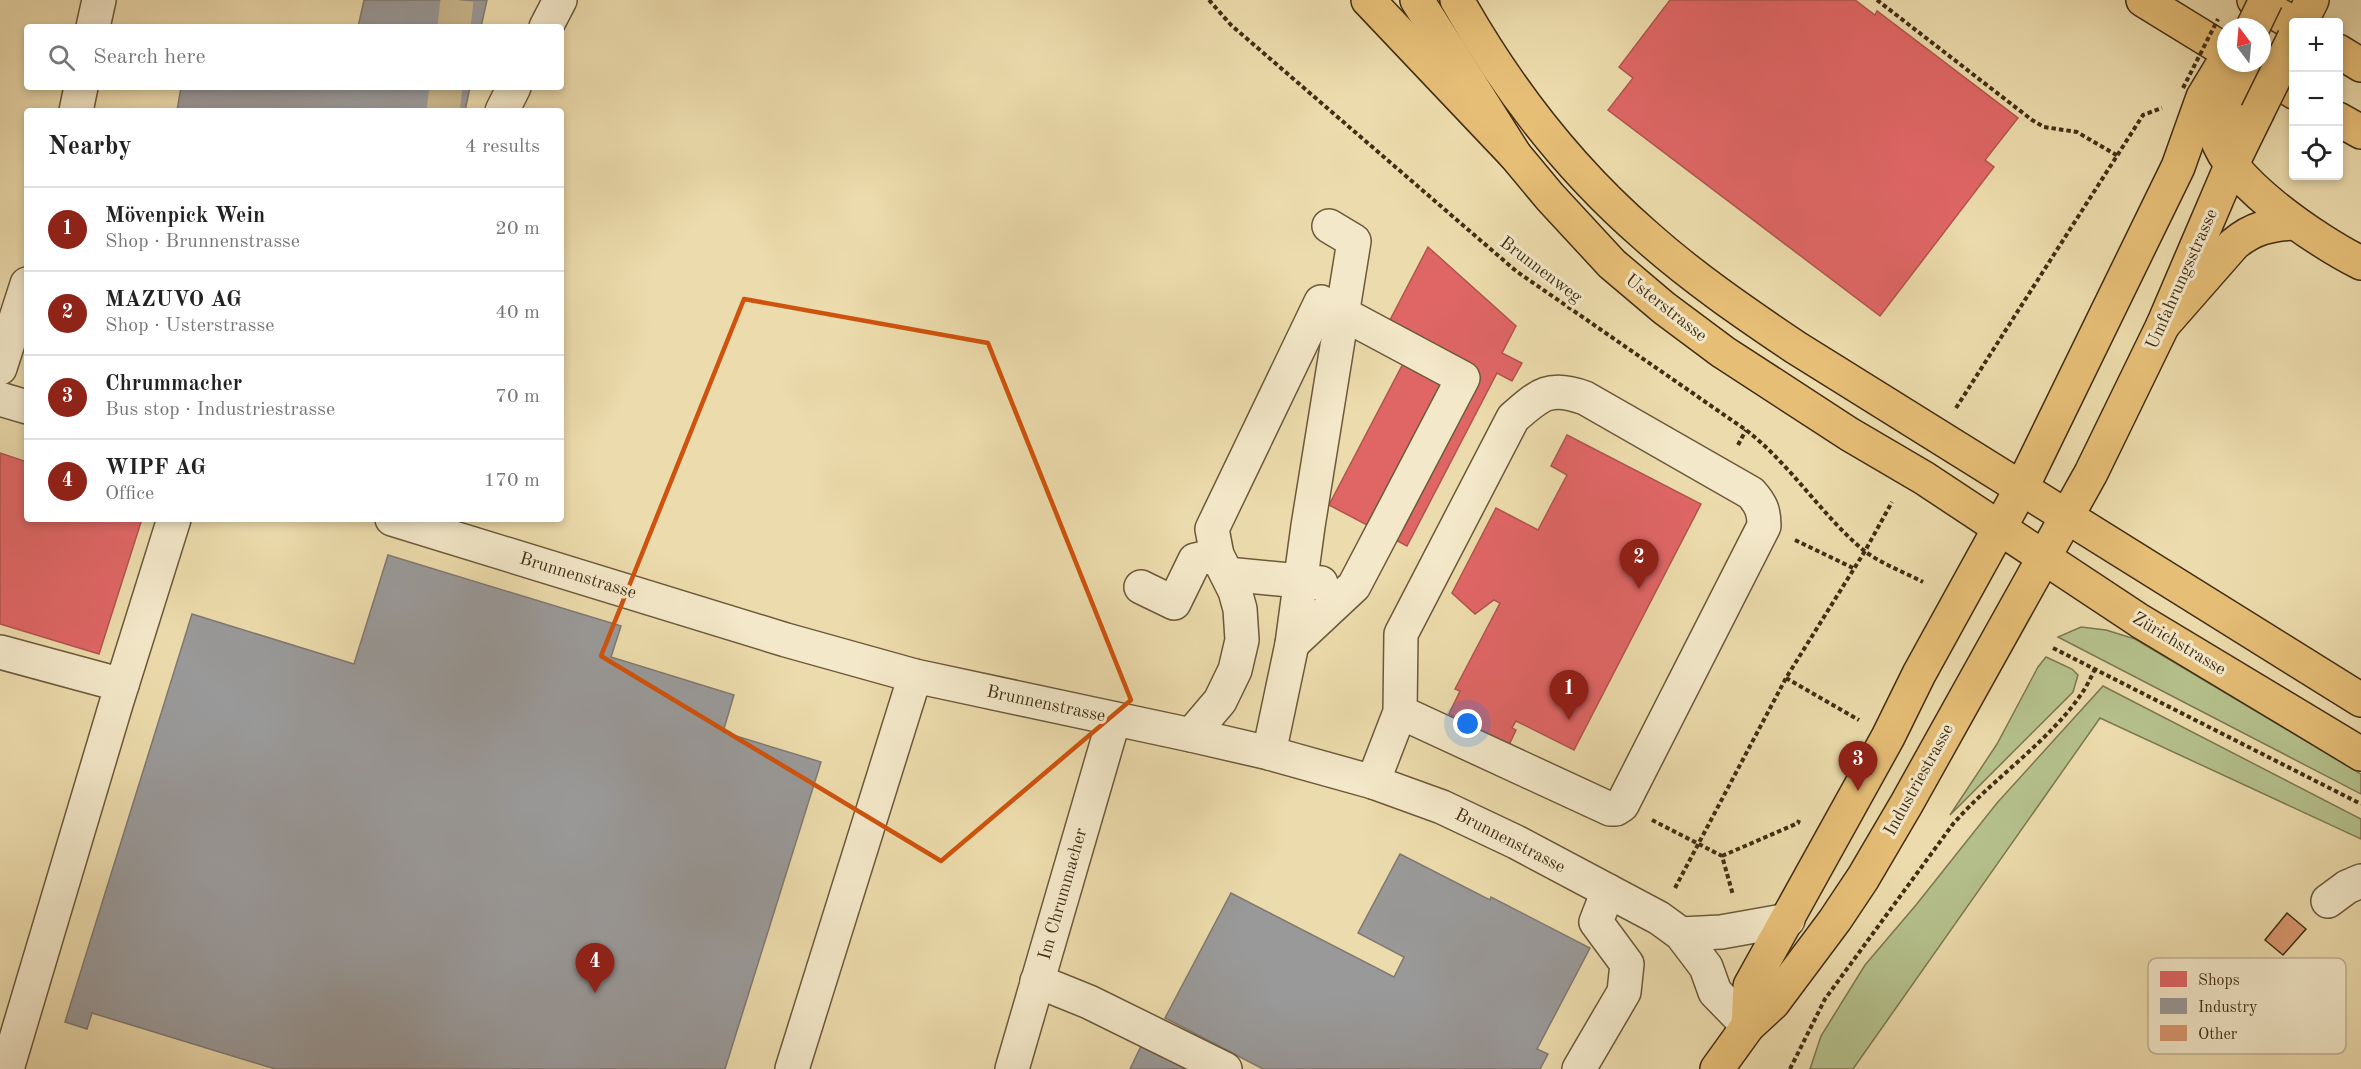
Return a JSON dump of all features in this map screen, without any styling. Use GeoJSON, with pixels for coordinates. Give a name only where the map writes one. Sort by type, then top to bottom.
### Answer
{"type":"FeatureCollection","features":[{"type":"Feature","properties":{"kind":"main road"},"geometry":{"type":"LineString","coordinates":[[1368,0],[1515,154]]}},
{"type":"Feature","properties":{"kind":"main road","name":"Usterstrasse"},"geometry":{"type":"LineString","coordinates":[[1417,0],[1515,154],[1612,264],[1664,308],[1723,352],[2000,528]]}},
{"type":"Feature","properties":{"kind":"main road"},"geometry":{"type":"LineString","coordinates":[[1457,0],[1490,55],[1534,116],[1590,182],[1644,234],[1741,311],[2067,518],[2361,700]]}},
{"type":"Feature","properties":{"kind":"main road"},"geometry":{"type":"LineString","coordinates":[[2143,0],[2217,45]]}},
{"type":"Feature","properties":{"kind":"main road"},"geometry":{"type":"LineString","coordinates":[[2254,0],[2289,21]]}},
{"type":"Feature","properties":{"kind":"main road"},"geometry":{"type":"LineString","coordinates":[[2257,18],[2266,0]]}},
{"type":"Feature","properties":{"kind":"main road"},"geometry":{"type":"LineString","coordinates":[[2303,18],[2312,0]]}},
{"type":"Feature","properties":{"kind":"main road","name":"Umfahrungsstrasse"},"geometry":{"type":"LineString","coordinates":[[2067,518],[2163,325],[2231,165],[2289,48]]}},
{"type":"Feature","properties":{"kind":"main road"},"geometry":{"type":"LineString","coordinates":[[2343,54],[2361,65]]}},
{"type":"Feature","properties":{"kind":"main road"},"geometry":{"type":"LineString","coordinates":[[1748,1026],[1750,986],[1888,737],[1919,674],[2021,489],[2178,167],[2195,99],[2217,71]]}},
{"type":"Feature","properties":{"kind":"main road"},"geometry":{"type":"LineString","coordinates":[[2195,99],[2232,72]]}},
{"type":"Feature","properties":{"kind":"main road"},"geometry":{"type":"LineString","coordinates":[[2260,72],[2289,89]]}},
{"type":"Feature","properties":{"kind":"main road"},"geometry":{"type":"LineString","coordinates":[[2195,99],[2215,130],[2216,142],[2231,165],[2295,223],[2361,263]]}},
{"type":"Feature","properties":{"kind":"main road"},"geometry":{"type":"LineString","coordinates":[[2343,122],[2361,132]]}},
{"type":"Feature","properties":{"kind":"main road"},"geometry":{"type":"LineString","coordinates":[[2163,325],[2244,235],[2267,226],[2295,223]]}},
{"type":"Feature","properties":{"kind":"main road","name":"Industriestrasse"},"geometry":{"type":"LineString","coordinates":[[1718,1069],[1748,1026],[1773,1003],[1835,920],[1863,878],[2067,518]]}},
{"type":"Feature","properties":{"kind":"main road","name":"Zürichstrasse"},"geometry":{"type":"LineString","coordinates":[[2000,528],[2140,621],[2361,754]]}},
{"type":"Feature","properties":{"kind":"street"},"geometry":{"type":"LineString","coordinates":[[94,24],[99,0]]}},
{"type":"Feature","properties":{"kind":"street"},"geometry":{"type":"LineString","coordinates":[[548,24],[560,0]]}},
{"type":"Feature","properties":{"kind":"street"},"geometry":{"type":"LineString","coordinates":[[77,108],[80,90]]}},
{"type":"Feature","properties":{"kind":"street"},"geometry":{"type":"LineString","coordinates":[[504,108],[512,90]]}},
{"type":"Feature","properties":{"kind":"street"},"geometry":{"type":"LineString","coordinates":[[1269,753],[1292,644],[1354,240],[1329,226]]}},
{"type":"Feature","properties":{"kind":"street"},"geometry":{"type":"LineString","coordinates":[[0,368],[24,293]]}},
{"type":"Feature","properties":{"kind":"street"},"geometry":{"type":"LineString","coordinates":[[1191,735],[1220,700],[1235,670],[1242,640],[1240,609],[1222,564],[1212,529],[1321,302],[1463,378],[1354,586],[1292,644]]}},
{"type":"Feature","properties":{"kind":"street"},"geometry":{"type":"LineString","coordinates":[[1373,782],[1400,712],[1401,634],[1513,418],[1529,404],[1546,393],[1565,391],[1586,398],[1751,493],[1764,512],[1764,526],[1623,805],[1616,809],[1610,809],[1400,712]]}},
{"type":"Feature","properties":{"kind":"street"},"geometry":{"type":"LineString","coordinates":[[0,399],[24,406]]}},
{"type":"Feature","properties":{"kind":"street"},"geometry":{"type":"LineString","coordinates":[[8,1069],[173,522]]}},
{"type":"Feature","properties":{"kind":"street","name":"Brunnenstrasse"},"geometry":{"type":"LineString","coordinates":[[402,522],[786,640],[915,676],[1269,753],[1373,782],[1442,807],[1608,891],[1670,926],[1706,967],[1715,992],[1748,1026]]}},
{"type":"Feature","properties":{"kind":"street"},"geometry":{"type":"LineString","coordinates":[[1141,587],[1174,603],[1195,560],[1300,581],[1354,586]]}},
{"type":"Feature","properties":{"kind":"street"},"geometry":{"type":"LineString","coordinates":[[0,652],[122,686]]}},
{"type":"Feature","properties":{"kind":"street"},"geometry":{"type":"LineString","coordinates":[[792,1069],[915,676]]}},
{"type":"Feature","properties":{"kind":"street","name":"Im Chrummacher"},"geometry":{"type":"LineString","coordinates":[[1012,1069],[1114,719]]}},
{"type":"Feature","properties":{"kind":"street"},"geometry":{"type":"LineString","coordinates":[[2328,901],[2347,887],[2361,881]]}},
{"type":"Feature","properties":{"kind":"street"},"geometry":{"type":"LineString","coordinates":[[1579,1069],[1624,992],[1627,964],[1596,922],[1608,891]]}},
{"type":"Feature","properties":{"kind":"street"},"geometry":{"type":"LineString","coordinates":[[1670,926],[1721,932],[1788,920]]}},
{"type":"Feature","properties":{"kind":"street"},"geometry":{"type":"LineString","coordinates":[[1037,981],[1089,1002],[1225,1069]]}},
{"type":"Feature","properties":{"kind":"path","name":"Brunnenweg"},"geometry":{"type":"LineString","coordinates":[[1209,0],[1239,31],[1516,271],[1767,447],[1839,527],[1865,551],[1923,582]]}},
{"type":"Feature","properties":{"kind":"path"},"geometry":{"type":"LineString","coordinates":[[1877,0],[2032,120],[2044,127],[2077,132],[2118,156]]}},
{"type":"Feature","properties":{"kind":"path"},"geometry":{"type":"LineString","coordinates":[[2195,99],[2223,10]]}},
{"type":"Feature","properties":{"kind":"path"},"geometry":{"type":"LineString","coordinates":[[1954,411],[2143,115],[2170,105]]}},
{"type":"Feature","properties":{"kind":"path"},"geometry":{"type":"LineString","coordinates":[[1670,926],[1700,845],[1786,678],[1865,551],[1892,502]]}},
{"type":"Feature","properties":{"kind":"path"},"geometry":{"type":"LineString","coordinates":[[1764,526],[1854,568]]}},
{"type":"Feature","properties":{"kind":"path"},"geometry":{"type":"LineString","coordinates":[[2054,648],[2361,804]]}},
{"type":"Feature","properties":{"kind":"path"},"geometry":{"type":"LineString","coordinates":[[1790,1069],[1825,999],[1953,824],[1975,799],[2061,719],[2083,693],[2095,669]]}},
{"type":"Feature","properties":{"kind":"path"},"geometry":{"type":"LineString","coordinates":[[1786,678],[1888,737]]}},
{"type":"Feature","properties":{"kind":"path"},"geometry":{"type":"LineString","coordinates":[[1623,805],[1700,845]]}},
{"type":"Feature","properties":{"kind":"path"},"geometry":{"type":"LineString","coordinates":[[1722,856],[1798,823],[1803,814]]}},
{"type":"Feature","properties":{"kind":"highlighted area"},"geometry":{"type":"Polygon","coordinates":[[[744,299],[988,343],[1131,700],[941,861],[601,656],[744,299]]]}},
{"type":"Feature","properties":{"kind":"green space"},"geometry":{"type":"Polygon","coordinates":[[[2081,627],[2106,630],[2135,639],[2361,774],[2361,794],[2058,637],[2081,627]]]}},
{"type":"Feature","properties":{"kind":"green space"},"geometry":{"type":"Polygon","coordinates":[[[2046,657],[2072,669],[2078,675],[2073,692],[1950,815],[1997,744],[2038,667],[2046,657]]]}},
{"type":"Feature","properties":{"kind":"green space"},"geometry":{"type":"Polygon","coordinates":[[[2103,686],[2361,819],[2361,839],[2100,718],[1853,1069],[1810,1069],[1821,1036],[1865,965],[1997,803],[2103,686]]]}},
{"type":"Feature","properties":{"kind":"building: Shops"},"geometry":{"type":"Polygon","coordinates":[[[1670,0],[1855,0],[1875,15],[1877,11],[2018,118],[1985,160],[1994,167],[1880,316],[1608,110],[1633,78],[1619,67],[1670,0]]]}},
{"type":"Feature","properties":{"kind":"building: Shops"},"geometry":{"type":"Polygon","coordinates":[[[1428,247],[1516,326],[1502,353],[1522,363],[1512,381],[1497,373],[1407,546],[1329,505],[1418,335],[1390,320],[1428,247]]]}},
{"type":"Feature","properties":{"kind":"building: Shops"},"geometry":{"type":"Polygon","coordinates":[[[1567,435],[1701,504],[1574,750],[1516,721],[1512,728],[1516,730],[1509,745],[1449,714],[1460,691],[1455,689],[1500,603],[1494,600],[1475,614],[1452,593],[1496,508],[1538,530],[1567,475],[1551,466],[1567,435]]]}},
{"type":"Feature","properties":{"kind":"building: Shops"},"geometry":{"type":"Polygon","coordinates":[[[0,453],[24,461],[24,522],[141,522],[99,654],[0,624],[0,453]]]}},
{"type":"Feature","properties":{"kind":"building: Industry"},"geometry":{"type":"Polygon","coordinates":[[[364,0],[487,0],[482,24],[359,24],[364,0]]]}},
{"type":"Feature","properties":{"kind":"building: Industry"},"geometry":{"type":"Polygon","coordinates":[[[180,90],[469,90],[466,108],[178,108],[180,90]]]}},
{"type":"Feature","properties":{"kind":"building: Industry"},"geometry":{"type":"Polygon","coordinates":[[[388,555],[621,626],[611,657],[734,695],[723,732],[821,762],[725,1069],[275,1069],[92,1013],[87,1029],[65,1022],[192,614],[354,664],[388,555]]]}},
{"type":"Feature","properties":{"kind":"building: Industry"},"geometry":{"type":"Polygon","coordinates":[[[1400,854],[1490,900],[1491,897],[1590,948],[1537,1049],[1548,1054],[1540,1069],[1263,1069],[1165,1018],[1231,893],[1394,977],[1404,957],[1358,933],[1400,854]]]}},
{"type":"Feature","properties":{"kind":"building: Industry"},"geometry":{"type":"Polygon","coordinates":[[[1142,1044],[1194,1069],[1130,1069],[1142,1044]]]}},
{"type":"Feature","properties":{"kind":"building: Other"},"geometry":{"type":"Polygon","coordinates":[[[2287,913],[2306,929],[2283,955],[2265,940],[2287,913]]]}},
{"type":"Feature","properties":{"kind":"tunnel"},"geometry":{"type":"LineString","coordinates":[[454,24],[457,0]]}},
{"type":"Feature","properties":{"kind":"tunnel"},"geometry":{"type":"LineString","coordinates":[[443,108],[446,90]]}},
{"type":"Feature","properties":{"kind":"place","name":"MAZUVO AG"},"geometry":{"type":"Point","coordinates":[1639,589]}},
{"type":"Feature","properties":{"kind":"place","name":"Mövenpick Wein"},"geometry":{"type":"Point","coordinates":[1569,720]}},
{"type":"Feature","properties":{"kind":"place","name":"Chrummacher"},"geometry":{"type":"Point","coordinates":[1858,791]}},
{"type":"Feature","properties":{"kind":"place","name":"WIPF AG"},"geometry":{"type":"Point","coordinates":[595,993]}}]}
